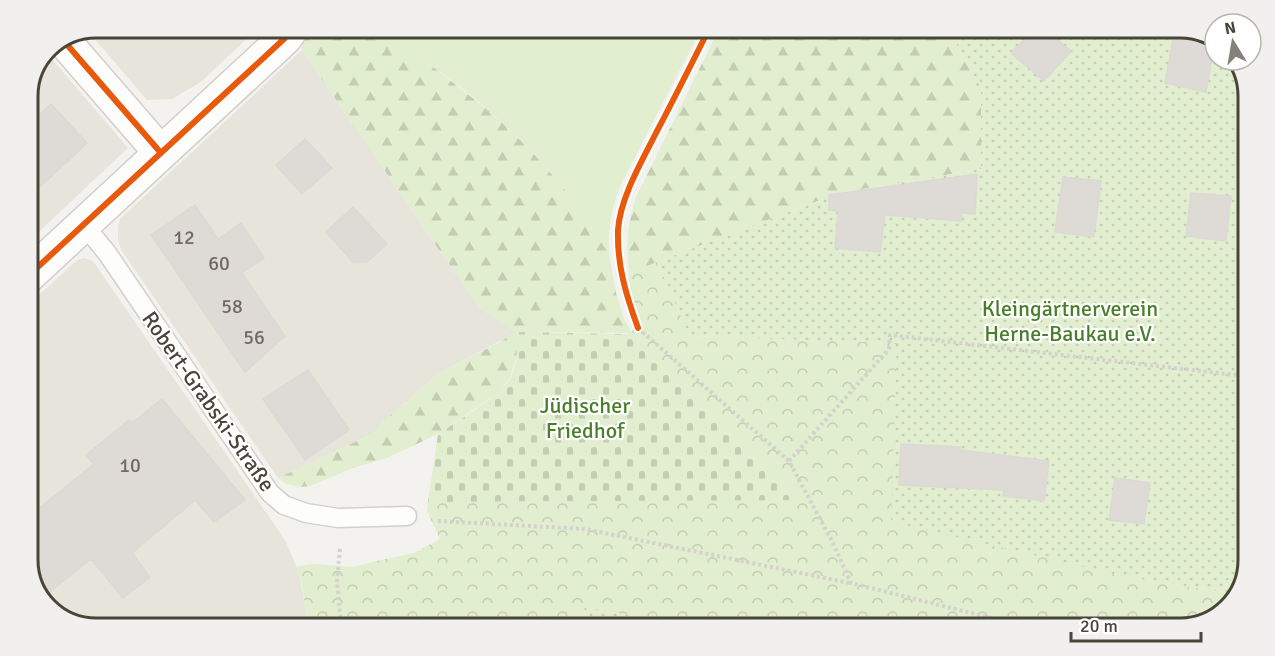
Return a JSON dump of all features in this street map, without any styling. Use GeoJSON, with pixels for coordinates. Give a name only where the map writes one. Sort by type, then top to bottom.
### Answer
{"type":"FeatureCollection","features":[{"type":"Feature","properties":{"kind":"street"},"geometry":{"type":"LineString","coordinates":[[38,267],[285,38]]}},
{"type":"Feature","properties":{"kind":"street"},"geometry":{"type":"LineString","coordinates":[[67,45],[161,153]]}},
{"type":"Feature","properties":{"kind":"lane","name":"Robert-Grabski-Straße"},"geometry":{"type":"LineString","coordinates":[[84,225],[107,253],[270,493],[284,505],[306,513],[338,518],[407,516]]}},
{"type":"Feature","properties":{"kind":"path"},"geometry":{"type":"LineString","coordinates":[[638,328],[789,461],[832,541],[851,583]]}},
{"type":"Feature","properties":{"kind":"path"},"geometry":{"type":"LineString","coordinates":[[789,461],[889,349],[890,335],[1238,375]]}},
{"type":"Feature","properties":{"kind":"path"},"geometry":{"type":"LineString","coordinates":[[407,516],[430,521],[585,528],[851,583],[991,618]]}},
{"type":"Feature","properties":{"kind":"path"},"geometry":{"type":"LineString","coordinates":[[338,518],[340,546],[337,581],[340,618]]}},
{"type":"Feature","properties":{"kind":"shaded area"},"geometry":{"type":"Polygon","coordinates":[[[94,38],[247,38],[201,82],[172,99],[147,100],[94,38]]]}},
{"type":"Feature","properties":{"kind":"shaded area"},"geometry":{"type":"Polygon","coordinates":[[[302,50],[479,308],[517,332],[439,373],[370,435],[278,478],[122,251],[118,241],[118,225],[120,219],[302,50]]]}},
{"type":"Feature","properties":{"kind":"shaded area"},"geometry":{"type":"Polygon","coordinates":[[[51,58],[128,148],[38,233],[38,92],[43,70],[51,58]]]}},
{"type":"Feature","properties":{"kind":"shaded area"},"geometry":{"type":"Polygon","coordinates":[[[84,258],[93,261],[285,540],[299,572],[307,618],[88,618],[63,609],[47,593],[38,564],[38,296],[77,260],[84,258]]]}},
{"type":"Feature","properties":{"kind":"green space"},"geometry":{"type":"Polygon","coordinates":[[[306,38],[383,38],[437,70],[508,128],[562,186],[609,254],[616,293],[624,319],[632,333],[517,332],[517,355],[510,378],[499,392],[438,434],[387,458],[353,468],[310,486],[301,487],[286,484],[278,478],[370,435],[439,373],[516,332],[479,308],[302,50],[300,45],[306,38]]]}},
{"type":"Feature","properties":{"kind":"green space"},"geometry":{"type":"Polygon","coordinates":[[[382,38],[696,38],[621,184],[611,219],[609,254],[562,186],[534,154],[471,95],[411,53],[382,38]]]}},
{"type":"Feature","properties":{"kind":"green space"},"geometry":{"type":"Polygon","coordinates":[[[715,38],[953,38],[981,88],[981,169],[839,193],[629,274],[628,235],[636,197],[715,38]]]}},
{"type":"Feature","properties":{"kind":"green space","name":"Kleingärtnerverein Herne-Baukau e.V."},"geometry":{"type":"Polygon","coordinates":[[[953,38],[1187,38],[1203,42],[1203,72],[1233,72],[1237,92],[1238,560],[1236,575],[1228,592],[1128,577],[891,522],[897,343],[690,336],[657,262],[839,193],[981,169],[981,88],[953,38]]]}},
{"type":"Feature","properties":{"kind":"green space"},"geometry":{"type":"Polygon","coordinates":[[[657,262],[690,336],[897,343],[1128,577],[1228,592],[1208,611],[1187,618],[643,618],[584,607],[586,618],[307,618],[297,566],[316,564],[354,567],[414,553],[440,539],[427,511],[428,502],[801,500],[626,334],[632,333],[629,274],[657,262]]]}},
{"type":"Feature","properties":{"kind":"green space","name":"Jüdischer Friedhof"},"geometry":{"type":"Polygon","coordinates":[[[517,332],[626,334],[802,501],[428,502],[438,434],[505,386],[514,368],[517,332]]]}},
{"type":"Feature","properties":{"kind":"green space"},"geometry":{"type":"Polygon","coordinates":[[[584,607],[643,618],[586,618],[584,607]]]}},
{"type":"Feature","properties":{"kind":"building"},"geometry":{"type":"Polygon","coordinates":[[[1026,38],[1055,38],[1071,51],[1044,81],[1011,53],[1026,38]]]}},
{"type":"Feature","properties":{"kind":"building"},"geometry":{"type":"Polygon","coordinates":[[[1173,38],[1194,39],[1203,42],[1203,72],[1209,72],[1206,92],[1165,83],[1173,38]]]}},
{"type":"Feature","properties":{"kind":"building"},"geometry":{"type":"Polygon","coordinates":[[[51,104],[87,143],[38,189],[38,116],[51,104]]]}},
{"type":"Feature","properties":{"kind":"building"},"geometry":{"type":"Polygon","coordinates":[[[305,139],[332,168],[302,194],[276,165],[305,139]]]}},
{"type":"Feature","properties":{"kind":"building"},"geometry":{"type":"Polygon","coordinates":[[[977,174],[975,214],[961,213],[962,221],[885,215],[880,252],[835,248],[838,211],[829,210],[829,195],[977,174]]]}},
{"type":"Feature","properties":{"kind":"building"},"geometry":{"type":"Polygon","coordinates":[[[1063,177],[1101,181],[1094,237],[1055,232],[1063,177]]]}},
{"type":"Feature","properties":{"kind":"building"},"geometry":{"type":"Polygon","coordinates":[[[1191,193],[1231,196],[1226,241],[1186,236],[1191,193]]]}},
{"type":"Feature","properties":{"kind":"building"},"geometry":{"type":"Polygon","coordinates":[[[195,205],[218,239],[241,223],[264,258],[242,273],[285,336],[245,372],[151,235],[195,205]]]}},
{"type":"Feature","properties":{"kind":"building"},"geometry":{"type":"Polygon","coordinates":[[[353,207],[387,244],[367,262],[353,262],[326,232],[353,207]]]}},
{"type":"Feature","properties":{"kind":"building"},"geometry":{"type":"Polygon","coordinates":[[[308,370],[349,430],[305,460],[263,399],[308,370]]]}},
{"type":"Feature","properties":{"kind":"building"},"geometry":{"type":"Polygon","coordinates":[[[162,399],[245,500],[214,522],[195,500],[132,553],[150,577],[123,598],[91,559],[48,594],[43,586],[38,564],[38,509],[94,464],[86,455],[129,420],[132,423],[162,399]]]}},
{"type":"Feature","properties":{"kind":"building"},"geometry":{"type":"Polygon","coordinates":[[[901,444],[960,447],[960,450],[1049,461],[1044,501],[1003,496],[1004,490],[899,485],[901,444]]]}},
{"type":"Feature","properties":{"kind":"building"},"geometry":{"type":"Polygon","coordinates":[[[1115,478],[1150,483],[1144,524],[1109,520],[1115,478]]]}},
{"type":"Feature","properties":{"kind":"cycle path"},"geometry":{"type":"LineString","coordinates":[[38,267],[285,38]]}},
{"type":"Feature","properties":{"kind":"cycle path"},"geometry":{"type":"LineString","coordinates":[[638,328],[621,268],[618,243],[620,218],[627,193],[638,168],[704,38]]}},
{"type":"Feature","properties":{"kind":"cycle path"},"geometry":{"type":"LineString","coordinates":[[67,45],[161,153]]}}]}
